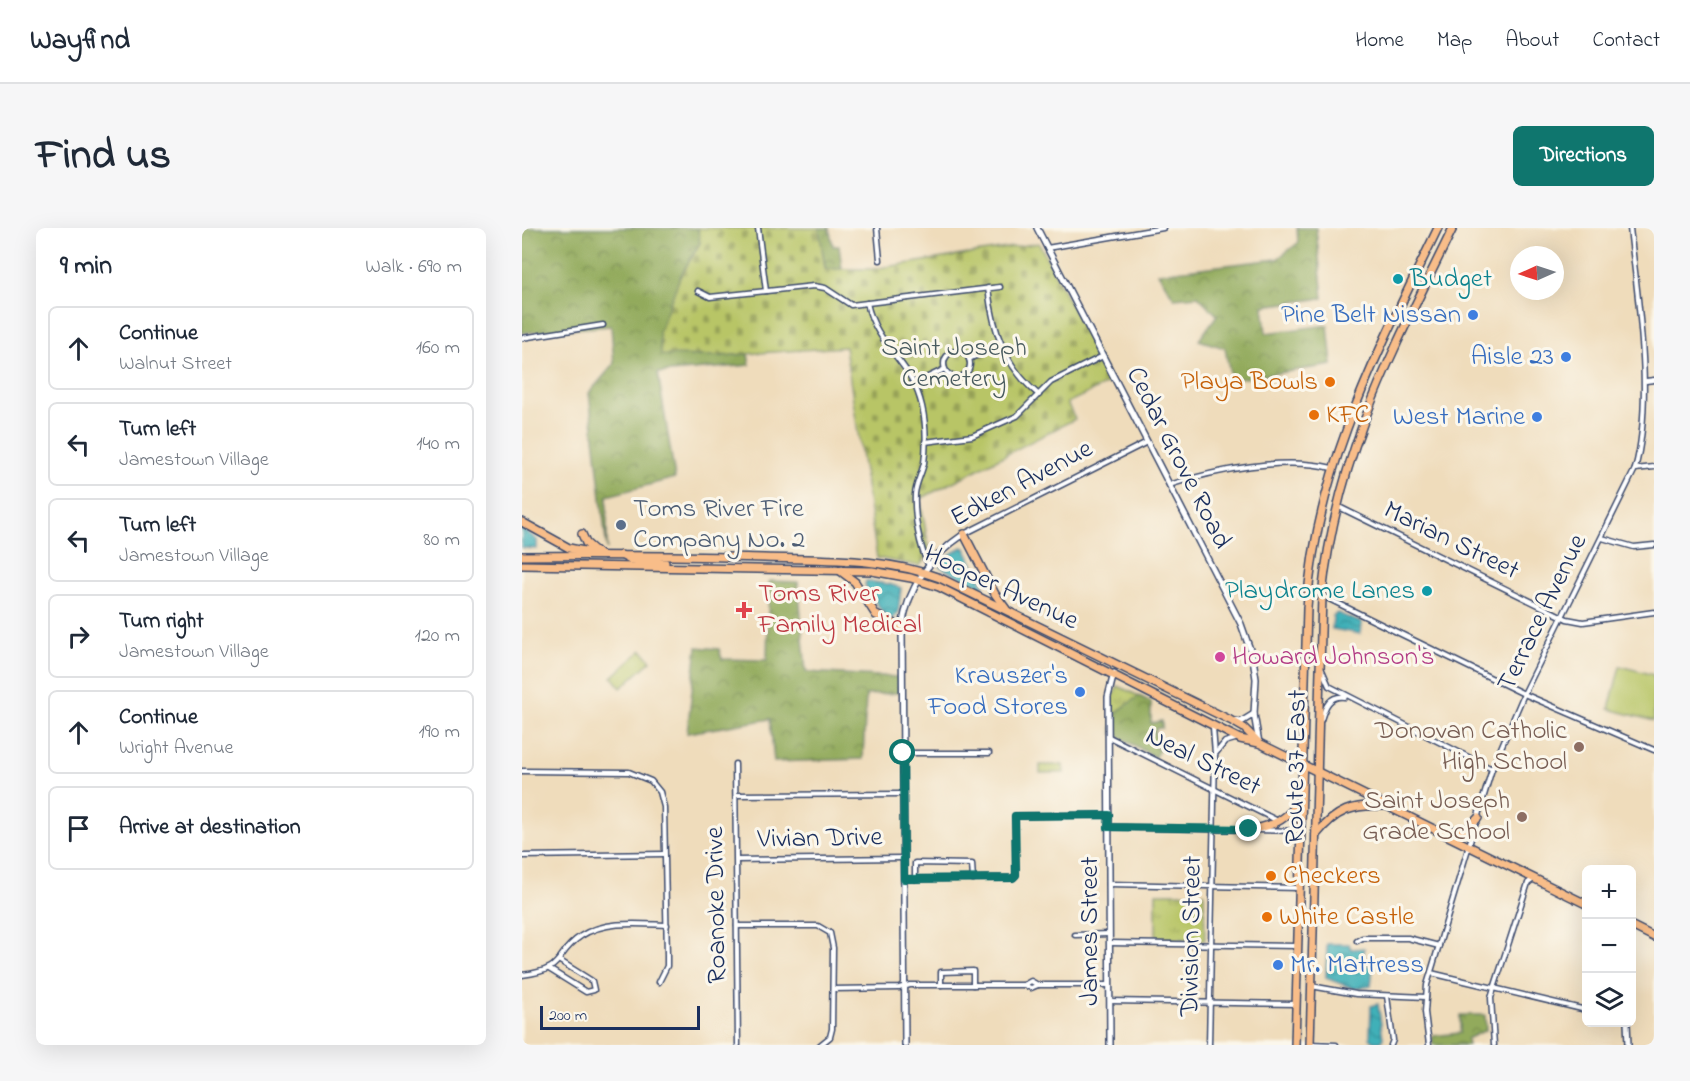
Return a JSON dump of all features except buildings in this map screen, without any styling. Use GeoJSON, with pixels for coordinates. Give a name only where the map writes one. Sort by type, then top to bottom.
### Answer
{"type":"FeatureCollection","features":[{"type":"Feature","properties":{"kind":"main road","name":"Route 37 East"},"geometry":{"type":"LineString","coordinates":[[1295,1045],[1301,765],[1309,584],[1332,468],[1373,363],[1438,228]]}},
{"type":"Feature","properties":{"kind":"main road","name":"Route 37 East"},"geometry":{"type":"LineString","coordinates":[[1310,1044],[1322,595],[1337,506],[1353,448],[1375,390],[1453,228]]}},
{"type":"Feature","properties":{"kind":"main road"},"geometry":{"type":"LineString","coordinates":[[522,522],[570,548],[600,555]]}},
{"type":"Feature","properties":{"kind":"main road"},"geometry":{"type":"LineString","coordinates":[[582,534],[586,543],[600,555]]}},
{"type":"Feature","properties":{"kind":"main road"},"geometry":{"type":"LineString","coordinates":[[964,534],[995,594],[1010,612]]}},
{"type":"Feature","properties":{"kind":"main road"},"geometry":{"type":"LineString","coordinates":[[621,555],[630,560],[694,567]]}},
{"type":"Feature","properties":{"kind":"main road","name":"Hooper Avenue"},"geometry":{"type":"LineString","coordinates":[[522,556],[621,555],[872,562],[924,572],[1230,720],[1244,728],[1259,743]]}},
{"type":"Feature","properties":{"kind":"main road","name":"Hooper Avenue"},"geometry":{"type":"LineString","coordinates":[[522,565],[839,570],[890,573],[918,579],[939,587],[1114,673],[1240,739],[1259,743],[1582,902]]}},
{"type":"Feature","properties":{"kind":"main road"},"geometry":{"type":"LineString","coordinates":[[839,570],[855,582],[876,615],[902,627]]}},
{"type":"Feature","properties":{"kind":"main road"},"geometry":{"type":"LineString","coordinates":[[1254,829],[1279,822],[1290,815],[1300,800]]}},
{"type":"Feature","properties":{"kind":"main road"},"geometry":{"type":"LineString","coordinates":[[1316,835],[1329,819],[1350,808],[1360,805],[1384,806]]}},
{"type":"Feature","properties":{"kind":"main road"},"geometry":{"type":"LineString","coordinates":[[1437,831],[1466,830],[1478,818]]}},
{"type":"Feature","properties":{"kind":"main road"},"geometry":{"type":"LineString","coordinates":[[1636,928],[1654,937]]}},
{"type":"Feature","properties":{"kind":"street"},"geometry":{"type":"LineString","coordinates":[[758,228],[766,291]]}},
{"type":"Feature","properties":{"kind":"street"},"geometry":{"type":"LineString","coordinates":[[877,228],[880,260]]}},
{"type":"Feature","properties":{"kind":"street","name":"Cedar Grove Road"},"geometry":{"type":"LineString","coordinates":[[1037,228],[1247,637],[1253,658],[1256,697],[1254,714],[1259,743]]}},
{"type":"Feature","properties":{"kind":"street"},"geometry":{"type":"LineString","coordinates":[[1047,248],[1163,228]]}},
{"type":"Feature","properties":{"kind":"street","name":"Terrace Avenue"},"geometry":{"type":"LineString","coordinates":[[1429,1045],[1425,1012],[1431,974],[1492,769],[1524,694],[1635,469],[1645,437],[1646,381],[1630,228]]}},
{"type":"Feature","properties":{"kind":"street"},"geometry":{"type":"LineString","coordinates":[[698,291],[710,297],[814,286],[825,288],[846,304],[1000,287]]}},
{"type":"Feature","properties":{"kind":"street"},"geometry":{"type":"LineString","coordinates":[[988,288],[992,316],[1000,345],[1018,375],[1039,395]]}},
{"type":"Feature","properties":{"kind":"street"},"geometry":{"type":"LineString","coordinates":[[867,303],[876,333],[904,365],[920,399],[925,442],[923,464],[915,495],[923,555],[929,566]]}},
{"type":"Feature","properties":{"kind":"street"},"geometry":{"type":"LineString","coordinates":[[522,338],[603,325]]}},
{"type":"Feature","properties":{"kind":"street"},"geometry":{"type":"LineString","coordinates":[[969,359],[1000,345]]}},
{"type":"Feature","properties":{"kind":"street"},"geometry":{"type":"LineString","coordinates":[[963,352],[969,359],[970,367],[962,376],[954,377],[945,369],[944,360],[950,353],[963,352]]}},
{"type":"Feature","properties":{"kind":"street"},"geometry":{"type":"LineString","coordinates":[[925,442],[972,436],[1017,416],[1051,382],[1103,356]]}},
{"type":"Feature","properties":{"kind":"street"},"geometry":{"type":"LineString","coordinates":[[913,384],[945,369]]}},
{"type":"Feature","properties":{"kind":"street"},"geometry":{"type":"LineString","coordinates":[[1646,381],[1654,380]]}},
{"type":"Feature","properties":{"kind":"street","name":"Edken Avenue"},"geometry":{"type":"LineString","coordinates":[[905,1045],[902,627],[906,606],[918,579],[939,554],[964,534],[1147,442]]}},
{"type":"Feature","properties":{"kind":"street"},"geometry":{"type":"LineString","coordinates":[[1169,485],[1197,476],[1282,464],[1314,464],[1332,468]]}},
{"type":"Feature","properties":{"kind":"street"},"geometry":{"type":"LineString","coordinates":[[1635,469],[1654,467]]}},
{"type":"Feature","properties":{"kind":"street","name":"Marian Street"},"geometry":{"type":"LineString","coordinates":[[1337,506],[1562,617],[1583,622],[1654,612]]}},
{"type":"Feature","properties":{"kind":"street"},"geometry":{"type":"LineString","coordinates":[[1602,538],[1634,547],[1654,545]]}},
{"type":"Feature","properties":{"kind":"street"},"geometry":{"type":"LineString","coordinates":[[1322,595],[1524,694],[1654,750]]}},
{"type":"Feature","properties":{"kind":"street"},"geometry":{"type":"LineString","coordinates":[[1320,665],[1328,685],[1349,698],[1492,769]]}},
{"type":"Feature","properties":{"kind":"street","name":"James Street"},"geometry":{"type":"LineString","coordinates":[[1110,1045],[1108,697],[1114,673]]}},
{"type":"Feature","properties":{"kind":"street"},"geometry":{"type":"LineString","coordinates":[[1319,726],[1328,702],[1340,696],[1349,698]]}},
{"type":"Feature","properties":{"kind":"street"},"geometry":{"type":"LineString","coordinates":[[1230,720],[1241,722],[1254,714]]}},
{"type":"Feature","properties":{"kind":"street","name":"Division Street"},"geometry":{"type":"LineString","coordinates":[[1209,1045],[1215,754],[1215,731],[1210,722]]}},
{"type":"Feature","properties":{"kind":"street","name":"Neal Street"},"geometry":{"type":"LineString","coordinates":[[1109,737],[1279,822]]}},
{"type":"Feature","properties":{"kind":"street"},"geometry":{"type":"LineString","coordinates":[[1215,754],[1225,742],[1240,739]]}},
{"type":"Feature","properties":{"kind":"street"},"geometry":{"type":"LineString","coordinates":[[903,753],[988,753]]}},
{"type":"Feature","properties":{"kind":"street","name":"Roanoke Drive"},"geometry":{"type":"LineString","coordinates":[[735,764],[738,1045]]}},
{"type":"Feature","properties":{"kind":"street"},"geometry":{"type":"LineString","coordinates":[[522,771],[629,772],[645,776],[656,786],[663,798],[667,924],[667,966],[659,981]]}},
{"type":"Feature","properties":{"kind":"street"},"geometry":{"type":"LineString","coordinates":[[736,795],[903,794]]}},
{"type":"Feature","properties":{"kind":"street"},"geometry":{"type":"LineString","coordinates":[[904,879],[1010,879],[1016,875],[1015,816],[1109,815]]}},
{"type":"Feature","properties":{"kind":"street"},"geometry":{"type":"LineString","coordinates":[[1108,827],[1301,831]]}},
{"type":"Feature","properties":{"kind":"street"},"geometry":{"type":"LineString","coordinates":[[522,856],[664,854]]}},
{"type":"Feature","properties":{"kind":"street","name":"Vivian Drive"},"geometry":{"type":"LineString","coordinates":[[737,860],[903,858]]}},
{"type":"Feature","properties":{"kind":"street"},"geometry":{"type":"LineString","coordinates":[[915,879],[915,863],[972,864],[973,879]]}},
{"type":"Feature","properties":{"kind":"street"},"geometry":{"type":"LineString","coordinates":[[1494,1045],[1491,998],[1493,989],[1528,883],[1535,878]]}},
{"type":"Feature","properties":{"kind":"street"},"geometry":{"type":"LineString","coordinates":[[1109,884],[1299,888]]}},
{"type":"Feature","properties":{"kind":"street"},"geometry":{"type":"LineString","coordinates":[[522,975],[549,969],[560,961],[580,937],[605,926],[667,924]]}},
{"type":"Feature","properties":{"kind":"street"},"geometry":{"type":"LineString","coordinates":[[737,926],[818,926],[827,929],[833,948],[832,1029],[830,1037],[820,1045]]}},
{"type":"Feature","properties":{"kind":"street"},"geometry":{"type":"LineString","coordinates":[[1075,935],[1109,934]]}},
{"type":"Feature","properties":{"kind":"street"},"geometry":{"type":"LineString","coordinates":[[1357,941],[1362,938],[1408,938],[1439,946]]}},
{"type":"Feature","properties":{"kind":"street"},"geometry":{"type":"LineString","coordinates":[[1109,943],[1298,946]]}},
{"type":"Feature","properties":{"kind":"street"},"geometry":{"type":"LineString","coordinates":[[549,969],[586,992],[594,990],[592,981],[560,961]]}},
{"type":"Feature","properties":{"kind":"street"},"geometry":{"type":"LineString","coordinates":[[941,985],[941,972],[973,971],[973,985]]}},
{"type":"Feature","properties":{"kind":"street"},"geometry":{"type":"LineString","coordinates":[[1431,974],[1582,1009]]}},
{"type":"Feature","properties":{"kind":"street"},"geometry":{"type":"LineString","coordinates":[[833,989],[1024,985],[1031,981],[1038,985],[1109,985]]}},
{"type":"Feature","properties":{"kind":"street"},"geometry":{"type":"LineString","coordinates":[[1311,986],[1356,994],[1426,998]]}},
{"type":"Feature","properties":{"kind":"street"},"geometry":{"type":"LineString","coordinates":[[1387,995],[1393,1040],[1391,1045]]}},
{"type":"Feature","properties":{"kind":"street"},"geometry":{"type":"LineString","coordinates":[[1110,1001],[1297,1004]]}},
{"type":"Feature","properties":{"kind":"street"},"geometry":{"type":"LineString","coordinates":[[1627,1027],[1628,1045]]}},
{"type":"Feature","properties":{"kind":"street"},"geometry":{"type":"LineString","coordinates":[[1310,1044],[1336,1045]]}},
{"type":"Feature","properties":{"kind":"green space"},"geometry":{"type":"Polygon","coordinates":[[[522,228],[698,228],[700,243],[680,277],[718,356],[748,354],[750,365],[658,373],[675,478],[607,496],[607,550],[589,393],[614,364],[611,326],[522,333],[522,228]]]}},
{"type":"Feature","properties":{"kind":"green space","name":"Saint Joseph Cemetery"},"geometry":{"type":"Polygon","coordinates":[[[698,228],[819,228],[825,269],[873,269],[1039,243],[1111,382],[1067,403],[1075,419],[920,499],[930,554],[919,566],[877,558],[845,347],[718,356],[661,355],[659,332],[680,277],[700,243],[698,228]]]}},
{"type":"Feature","properties":{"kind":"green space"},"geometry":{"type":"Polygon","coordinates":[[[819,228],[829,228],[833,246],[839,246],[842,269],[825,269],[819,228]]]}},
{"type":"Feature","properties":{"kind":"green space"},"geometry":{"type":"Polygon","coordinates":[[[1297,228],[1316,228],[1323,298],[1263,306],[1266,333],[1328,325],[1332,365],[1231,380],[1225,348],[1199,340],[1217,315],[1198,296],[1174,298],[1158,273],[1277,259],[1298,243],[1297,228]]]}},
{"type":"Feature","properties":{"kind":"green space"},"geometry":{"type":"Polygon","coordinates":[[[769,581],[798,582],[806,672],[898,677],[898,693],[866,695],[863,759],[774,762],[770,719],[687,733],[697,647],[719,649],[722,659],[767,660],[769,581]]]}},
{"type":"Feature","properties":{"kind":"green space"},"geometry":{"type":"Polygon","coordinates":[[[642,650],[651,661],[621,688],[612,677],[642,650]]]}},
{"type":"Feature","properties":{"kind":"green space"},"geometry":{"type":"Polygon","coordinates":[[[1620,666],[1654,675],[1654,721],[1609,709],[1620,666]]]}},
{"type":"Feature","properties":{"kind":"green space"},"geometry":{"type":"Polygon","coordinates":[[[1118,686],[1139,696],[1120,713],[1115,729],[1112,729],[1113,696],[1118,686]]]}},
{"type":"Feature","properties":{"kind":"green space"},"geometry":{"type":"Polygon","coordinates":[[[1139,696],[1151,702],[1151,723],[1162,721],[1162,728],[1157,728],[1154,733],[1158,740],[1155,746],[1159,750],[1155,757],[1112,733],[1117,712],[1139,696]]]}},
{"type":"Feature","properties":{"kind":"green space"},"geometry":{"type":"Polygon","coordinates":[[[1040,765],[1063,765],[1064,773],[1040,773],[1040,765]]]}},
{"type":"Feature","properties":{"kind":"green space"},"geometry":{"type":"Polygon","coordinates":[[[1156,893],[1204,893],[1205,940],[1156,938],[1156,893]]]}},
{"type":"Feature","properties":{"kind":"green space"},"geometry":{"type":"Polygon","coordinates":[[[1460,1015],[1485,1015],[1486,1030],[1467,1039],[1468,1045],[1433,1045],[1432,1036],[1460,1033],[1460,1015]]]}},
{"type":"Feature","properties":{"kind":"water"},"geometry":{"type":"Polygon","coordinates":[[[522,528],[537,540],[537,549],[522,548],[522,528]]]}},
{"type":"Feature","properties":{"kind":"water"},"geometry":{"type":"Polygon","coordinates":[[[962,547],[965,548],[984,586],[981,588],[940,567],[949,555],[962,547]]]}},
{"type":"Feature","properties":{"kind":"water"},"geometry":{"type":"Polygon","coordinates":[[[866,581],[901,588],[898,613],[892,619],[883,613],[865,585],[866,581]]]}},
{"type":"Feature","properties":{"kind":"water"},"geometry":{"type":"Polygon","coordinates":[[[1337,613],[1362,623],[1360,634],[1332,629],[1333,616],[1337,613]]]}},
{"type":"Feature","properties":{"kind":"water"},"geometry":{"type":"Polygon","coordinates":[[[1327,944],[1349,944],[1351,949],[1364,948],[1364,965],[1373,966],[1371,986],[1354,989],[1326,978],[1327,944]]]}},
{"type":"Feature","properties":{"kind":"water"},"geometry":{"type":"Polygon","coordinates":[[[1378,1004],[1383,1038],[1381,1042],[1374,1042],[1370,1038],[1371,1006],[1378,1004]]]}},
{"type":"Feature","properties":{"kind":"place","name":"Budget"},"geometry":{"type":"Point","coordinates":[1398,279]}},
{"type":"Feature","properties":{"kind":"place","name":"Pine Belt Nissan"},"geometry":{"type":"Point","coordinates":[1473,315]}},
{"type":"Feature","properties":{"kind":"place","name":"Aisle 23"},"geometry":{"type":"Point","coordinates":[1566,357]}},
{"type":"Feature","properties":{"kind":"place","name":"Playa Bowls"},"geometry":{"type":"Point","coordinates":[1330,382]}},
{"type":"Feature","properties":{"kind":"place","name":"KFC"},"geometry":{"type":"Point","coordinates":[1314,415]}},
{"type":"Feature","properties":{"kind":"place","name":"West Marine"},"geometry":{"type":"Point","coordinates":[1537,417]}},
{"type":"Feature","properties":{"kind":"place","name":"Toms River Fire Company No. 2"},"geometry":{"type":"Point","coordinates":[621,525]}},
{"type":"Feature","properties":{"kind":"place","name":"Playdrome Lanes"},"geometry":{"type":"Point","coordinates":[1427,591]}},
{"type":"Feature","properties":{"kind":"place","name":"Toms River Family Medical"},"geometry":{"type":"Point","coordinates":[744,610]}},
{"type":"Feature","properties":{"kind":"place","name":"Howard Johnson's"},"geometry":{"type":"Point","coordinates":[1220,657]}},
{"type":"Feature","properties":{"kind":"place","name":"Krauszer's Food Stores"},"geometry":{"type":"Point","coordinates":[1080,692]}},
{"type":"Feature","properties":{"kind":"place","name":"Donovan Catholic High School"},"geometry":{"type":"Point","coordinates":[1579,747]}},
{"type":"Feature","properties":{"kind":"place","name":"Saint Joseph Grade School"},"geometry":{"type":"Point","coordinates":[1522,817]}},
{"type":"Feature","properties":{"kind":"place","name":"Checkers"},"geometry":{"type":"Point","coordinates":[1271,876]}},
{"type":"Feature","properties":{"kind":"place","name":"White Castle"},"geometry":{"type":"Point","coordinates":[1267,917]}},
{"type":"Feature","properties":{"kind":"place","name":"Mr. Mattress"},"geometry":{"type":"Point","coordinates":[1278,965]}},
{"type":"Feature","properties":{"kind":"route"},"geometry":{"type":"LineString","coordinates":[[903,753],[904,879],[1013,878],[1016,875],[1015,816],[1109,815],[1108,827],[1249,829]]}}]}
